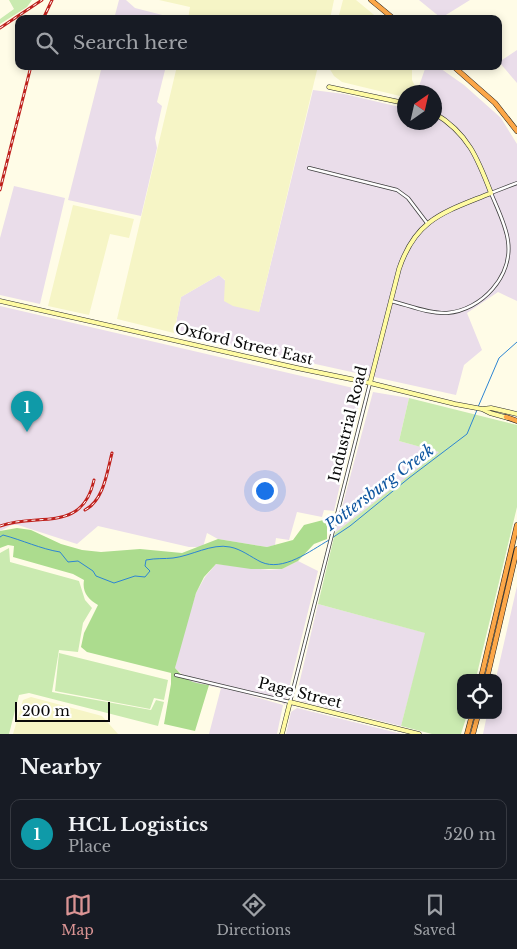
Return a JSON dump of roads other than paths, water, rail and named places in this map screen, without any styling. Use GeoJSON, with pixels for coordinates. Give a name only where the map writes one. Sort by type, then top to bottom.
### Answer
{"type":"FeatureCollection","features":[{"type":"Feature","properties":{"kind":"highway"},"geometry":{"type":"LineString","coordinates":[[371,0],[389,15]]}},
{"type":"Feature","properties":{"kind":"highway"},"geometry":{"type":"LineString","coordinates":[[457,70],[494,103],[517,131]]}},
{"type":"Feature","properties":{"kind":"highway"},"geometry":{"type":"LineString","coordinates":[[506,417],[517,420]]}},
{"type":"Feature","properties":{"kind":"highway"},"geometry":{"type":"LineString","coordinates":[[482,674],[517,525]]}},
{"type":"Feature","properties":{"kind":"highway"},"geometry":{"type":"LineString","coordinates":[[488,674],[517,549]]}},
{"type":"Feature","properties":{"kind":"highway"},"geometry":{"type":"LineString","coordinates":[[467,734],[471,719]]}},
{"type":"Feature","properties":{"kind":"highway"},"geometry":{"type":"LineString","coordinates":[[473,734],[477,719]]}},
{"type":"Feature","properties":{"kind":"street"},"geometry":{"type":"LineString","coordinates":[[328,87],[397,102]]}},
{"type":"Feature","properties":{"kind":"street"},"geometry":{"type":"LineString","coordinates":[[391,301],[448,313],[476,304],[486,297],[503,272],[509,243],[507,233],[482,169],[458,129],[442,118]]}},
{"type":"Feature","properties":{"kind":"street"},"geometry":{"type":"LineString","coordinates":[[309,168],[396,190],[408,198],[427,223]]}},
{"type":"Feature","properties":{"kind":"street","name":"Industrial Road"},"geometry":{"type":"LineString","coordinates":[[282,734],[404,252],[427,223],[448,210],[517,183]]}},
{"type":"Feature","properties":{"kind":"street","name":"Oxford Street East"},"geometry":{"type":"LineString","coordinates":[[0,301],[370,383],[482,409],[506,417]]}},
{"type":"Feature","properties":{"kind":"street","name":"Oxford Street East"},"geometry":{"type":"LineString","coordinates":[[482,409],[491,408],[517,414]]}},
{"type":"Feature","properties":{"kind":"street","name":"Page Street"},"geometry":{"type":"LineString","coordinates":[[176,675],[419,734]]}},
{"type":"Feature","properties":{"kind":"waterway","name":"Pottersburg Creek"},"geometry":{"type":"LineString","coordinates":[[478,407],[499,358],[517,342]]}},
{"type":"Feature","properties":{"kind":"waterway","name":"Pottersburg Creek"},"geometry":{"type":"LineString","coordinates":[[332,538],[467,434],[477,410]]}},
{"type":"Feature","properties":{"kind":"waterway","name":"Pottersburg Creek"},"geometry":{"type":"LineString","coordinates":[[0,537],[3,535],[60,552],[68,562],[78,561],[93,571],[96,576],[114,583],[135,576],[145,577],[150,571],[145,566],[146,560],[180,557],[209,548],[223,546],[238,549],[261,562],[278,564],[296,559],[329,540]]}},
{"type":"Feature","properties":{"kind":"railway"},"geometry":{"type":"LineString","coordinates":[[20,15],[42,0]]}},
{"type":"Feature","properties":{"kind":"railway"},"geometry":{"type":"LineString","coordinates":[[45,15],[52,0]]}},
{"type":"Feature","properties":{"kind":"railway"},"geometry":{"type":"LineString","coordinates":[[0,28],[15,18]]}},
{"type":"Feature","properties":{"kind":"railway"},"geometry":{"type":"LineString","coordinates":[[0,190],[30,70]]}},
{"type":"Feature","properties":{"kind":"railway"},"geometry":{"type":"LineString","coordinates":[[85,510],[97,500],[101,493],[112,453]]}},
{"type":"Feature","properties":{"kind":"railway"},"geometry":{"type":"LineString","coordinates":[[0,526],[14,522],[69,515],[80,508],[88,497],[94,480]]}},
{"type":"Feature","properties":{"kind":"place","name":"HCL Logistics"},"geometry":{"type":"Point","coordinates":[27,432]}}]}
